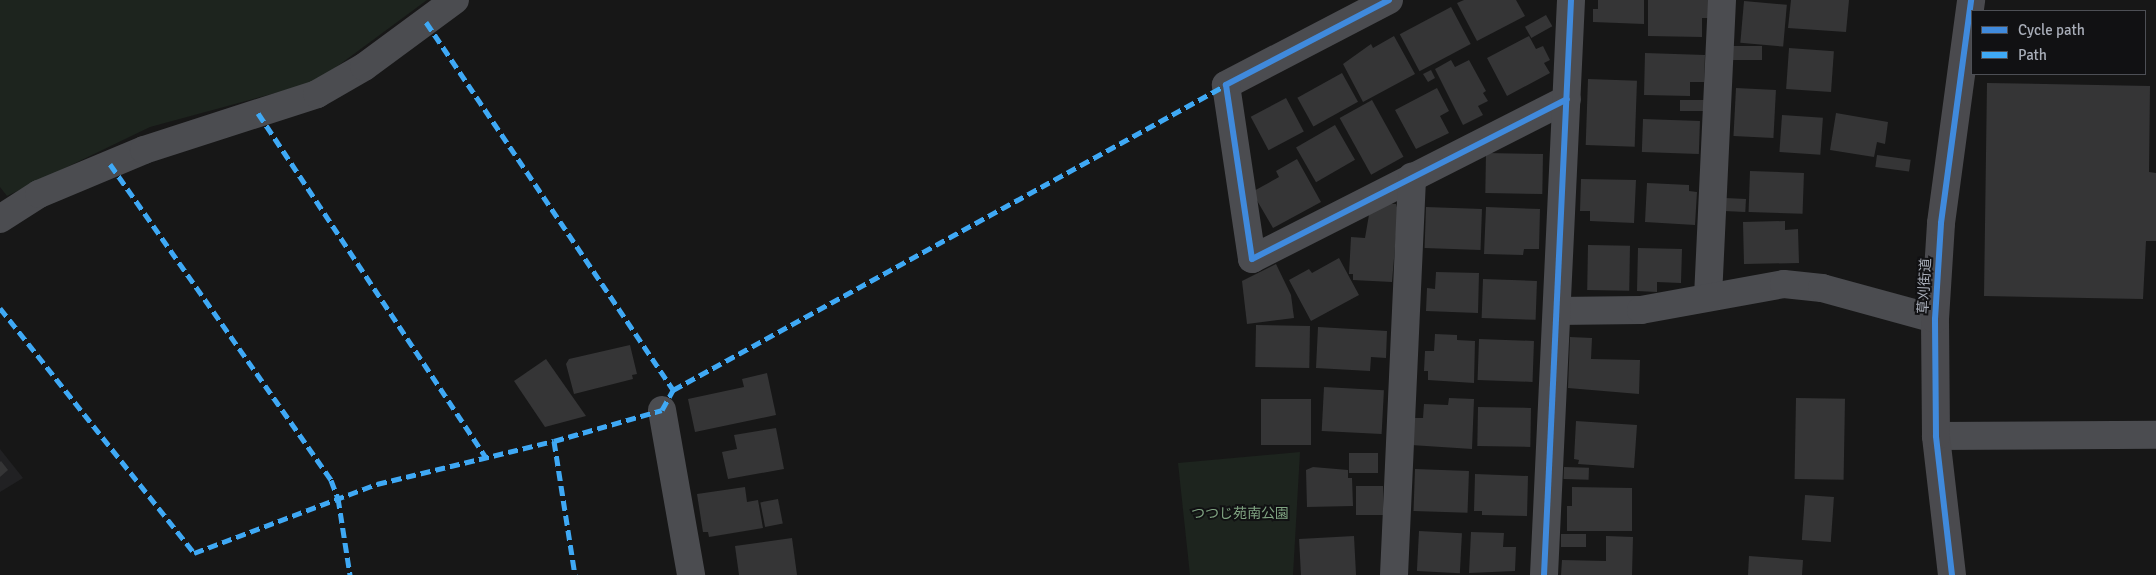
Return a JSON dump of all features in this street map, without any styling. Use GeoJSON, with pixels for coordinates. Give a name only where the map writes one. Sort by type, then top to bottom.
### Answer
{"type":"FeatureCollection","features":[{"type":"Feature","properties":{"kind":"street"},"geometry":{"type":"LineString","coordinates":[[0,219],[39,194],[144,150],[317,94],[364,67],[455,0]]}},
{"type":"Feature","properties":{"kind":"street"},"geometry":{"type":"LineString","coordinates":[[1389,0],[1226,84],[1252,259],[1566,99]]}},
{"type":"Feature","properties":{"kind":"street"},"geometry":{"type":"LineString","coordinates":[[1544,575],[1571,0]]}},
{"type":"Feature","properties":{"kind":"street"},"geometry":{"type":"LineString","coordinates":[[1708,297],[1722,0]]}},
{"type":"Feature","properties":{"kind":"street","name":"草刈街道"},"geometry":{"type":"LineString","coordinates":[[1952,575],[1936,436],[1935,319],[1941,223],[1971,0]]}},
{"type":"Feature","properties":{"kind":"street"},"geometry":{"type":"LineString","coordinates":[[1394,575],[1412,176]]}},
{"type":"Feature","properties":{"kind":"street"},"geometry":{"type":"LineString","coordinates":[[1557,311],[1641,310],[1784,284],[1822,288],[1935,319]]}},
{"type":"Feature","properties":{"kind":"street"},"geometry":{"type":"LineString","coordinates":[[662,410],[691,575]]}},
{"type":"Feature","properties":{"kind":"street"},"geometry":{"type":"LineString","coordinates":[[1936,436],[2156,435]]}},
{"type":"Feature","properties":{"kind":"shaded area"},"geometry":{"type":"Polygon","coordinates":[[[0,449],[23,478],[0,492],[0,449]]]}},
{"type":"Feature","properties":{"kind":"green space"},"geometry":{"type":"Polygon","coordinates":[[[0,0],[427,0],[316,82],[150,127],[7,196],[0,187],[0,0]]]}},
{"type":"Feature","properties":{"kind":"green space","name":"つつじ苑南公園"},"geometry":{"type":"Polygon","coordinates":[[[1300,452],[1293,575],[1190,575],[1178,463],[1300,452]]]}},
{"type":"Feature","properties":{"kind":"building"},"geometry":{"type":"Polygon","coordinates":[[[1464,0],[1516,0],[1525,16],[1477,41],[1457,3],[1464,0]]]}},
{"type":"Feature","properties":{"kind":"building"},"geometry":{"type":"Polygon","coordinates":[[[1598,0],[1644,0],[1644,24],[1593,22],[1593,9],[1598,9],[1598,0]]]}},
{"type":"Feature","properties":{"kind":"building"},"geometry":{"type":"Polygon","coordinates":[[[1648,0],[1708,0],[1708,18],[1702,18],[1702,37],[1648,36],[1648,0]]]}},
{"type":"Feature","properties":{"kind":"building"},"geometry":{"type":"Polygon","coordinates":[[[1791,0],[1849,0],[1846,32],[1788,28],[1791,0]]]}},
{"type":"Feature","properties":{"kind":"building"},"geometry":{"type":"Polygon","coordinates":[[[1744,1],[1787,5],[1783,47],[1740,43],[1744,1]]]}},
{"type":"Feature","properties":{"kind":"building"},"geometry":{"type":"Polygon","coordinates":[[[1451,7],[1471,44],[1420,71],[1400,34],[1451,7]]]}},
{"type":"Feature","properties":{"kind":"building"},"geometry":{"type":"Polygon","coordinates":[[[1546,15],[1552,26],[1531,38],[1525,27],[1546,15]]]}},
{"type":"Feature","properties":{"kind":"building"},"geometry":{"type":"Polygon","coordinates":[[[1394,36],[1415,74],[1363,102],[1343,64],[1371,44],[1373,48],[1394,36]]]}},
{"type":"Feature","properties":{"kind":"building"},"geometry":{"type":"Polygon","coordinates":[[[1529,36],[1536,49],[1543,46],[1550,60],[1544,63],[1550,73],[1507,96],[1487,58],[1529,36]]]}},
{"type":"Feature","properties":{"kind":"building"},"geometry":{"type":"Polygon","coordinates":[[[1733,46],[1762,46],[1762,60],[1733,60],[1733,46]]]}},
{"type":"Feature","properties":{"kind":"building"},"geometry":{"type":"Polygon","coordinates":[[[1789,48],[1834,51],[1831,92],[1786,89],[1789,48]]]}},
{"type":"Feature","properties":{"kind":"building"},"geometry":{"type":"Polygon","coordinates":[[[1645,53],[1705,55],[1704,82],[1690,82],[1690,96],[1644,95],[1645,53]]]}},
{"type":"Feature","properties":{"kind":"building"},"geometry":{"type":"Polygon","coordinates":[[[1451,60],[1455,67],[1469,60],[1486,91],[1483,93],[1488,101],[1478,106],[1483,115],[1463,125],[1435,69],[1451,60]]]}},
{"type":"Feature","properties":{"kind":"building"},"geometry":{"type":"Polygon","coordinates":[[[1431,70],[1435,78],[1428,82],[1423,74],[1431,70]]]}},
{"type":"Feature","properties":{"kind":"building"},"geometry":{"type":"Polygon","coordinates":[[[1342,73],[1358,102],[1313,127],[1297,98],[1342,73]]]}},
{"type":"Feature","properties":{"kind":"building"},"geometry":{"type":"Polygon","coordinates":[[[1588,79],[1637,81],[1635,147],[1586,145],[1588,79]]]}},
{"type":"Feature","properties":{"kind":"building"},"geometry":{"type":"Polygon","coordinates":[[[1987,83],[2150,86],[2149,172],[2156,173],[2156,241],[2146,241],[2143,299],[1984,296],[1987,83]]]}},
{"type":"Feature","properties":{"kind":"building"},"geometry":{"type":"Polygon","coordinates":[[[1437,88],[1449,111],[1440,116],[1449,133],[1416,149],[1395,110],[1437,88]]]}},
{"type":"Feature","properties":{"kind":"building"},"geometry":{"type":"Polygon","coordinates":[[[1736,88],[1776,90],[1773,138],[1733,136],[1736,88]]]}},
{"type":"Feature","properties":{"kind":"building"},"geometry":{"type":"Polygon","coordinates":[[[1286,98],[1304,132],[1269,150],[1251,117],[1286,98]]]}},
{"type":"Feature","properties":{"kind":"building"},"geometry":{"type":"Polygon","coordinates":[[[1372,100],[1404,157],[1371,175],[1340,118],[1372,100]]]}},
{"type":"Feature","properties":{"kind":"building"},"geometry":{"type":"Polygon","coordinates":[[[1680,100],[1704,100],[1704,111],[1680,111],[1680,100]]]}},
{"type":"Feature","properties":{"kind":"building"},"geometry":{"type":"Polygon","coordinates":[[[1836,113],[1888,122],[1885,144],[1877,142],[1874,157],[1830,150],[1836,113]]]}},
{"type":"Feature","properties":{"kind":"building"},"geometry":{"type":"Polygon","coordinates":[[[1782,115],[1823,118],[1820,155],[1779,152],[1782,115]]]}},
{"type":"Feature","properties":{"kind":"building"},"geometry":{"type":"Polygon","coordinates":[[[1643,119],[1700,121],[1699,154],[1642,152],[1643,119]]]}},
{"type":"Feature","properties":{"kind":"building"},"geometry":{"type":"Polygon","coordinates":[[[1335,125],[1355,160],[1316,182],[1296,148],[1335,125]]]}},
{"type":"Feature","properties":{"kind":"building"},"geometry":{"type":"Polygon","coordinates":[[[1486,153],[1543,154],[1542,194],[1485,193],[1486,153]]]}},
{"type":"Feature","properties":{"kind":"building"},"geometry":{"type":"Polygon","coordinates":[[[1877,155],[1911,160],[1909,172],[1875,167],[1877,155]]]}},
{"type":"Feature","properties":{"kind":"building"},"geometry":{"type":"Polygon","coordinates":[[[1297,159],[1321,202],[1273,228],[1252,192],[1279,177],[1276,171],[1297,159]]]}},
{"type":"Feature","properties":{"kind":"building"},"geometry":{"type":"Polygon","coordinates":[[[1750,171],[1804,173],[1803,214],[1749,212],[1750,171]]]}},
{"type":"Feature","properties":{"kind":"building"},"geometry":{"type":"Polygon","coordinates":[[[1581,179],[1636,180],[1634,223],[1590,221],[1590,211],[1580,211],[1581,179]]]}},
{"type":"Feature","properties":{"kind":"building"},"geometry":{"type":"Polygon","coordinates":[[[1647,183],[1689,185],[1689,191],[1697,192],[1695,225],[1645,222],[1647,183]]]}},
{"type":"Feature","properties":{"kind":"building"},"geometry":{"type":"Polygon","coordinates":[[[1725,198],[1746,199],[1745,212],[1724,211],[1725,198]]]}},
{"type":"Feature","properties":{"kind":"building"},"geometry":{"type":"Polygon","coordinates":[[[1371,203],[1396,204],[1398,211],[1392,282],[1353,280],[1353,274],[1349,274],[1351,237],[1365,238],[1371,203]]]}},
{"type":"Feature","properties":{"kind":"building"},"geometry":{"type":"Polygon","coordinates":[[[1426,207],[1482,209],[1481,250],[1425,248],[1426,207]]]}},
{"type":"Feature","properties":{"kind":"building"},"geometry":{"type":"Polygon","coordinates":[[[1486,207],[1540,209],[1539,249],[1524,249],[1523,255],[1484,254],[1486,207]]]}},
{"type":"Feature","properties":{"kind":"building"},"geometry":{"type":"Polygon","coordinates":[[[1785,221],[1785,230],[1798,229],[1799,263],[1744,264],[1743,222],[1785,221]]]}},
{"type":"Feature","properties":{"kind":"building"},"geometry":{"type":"Polygon","coordinates":[[[1588,245],[1630,246],[1629,291],[1587,290],[1588,245]]]}},
{"type":"Feature","properties":{"kind":"building"},"geometry":{"type":"Polygon","coordinates":[[[1638,248],[1682,249],[1681,283],[1657,282],[1657,292],[1637,291],[1638,248]]]}},
{"type":"Feature","properties":{"kind":"building"},"geometry":{"type":"Polygon","coordinates":[[[1339,258],[1359,295],[1311,321],[1289,280],[1309,269],[1312,273],[1339,258]]]}},
{"type":"Feature","properties":{"kind":"building"},"geometry":{"type":"Polygon","coordinates":[[[1276,264],[1291,295],[1294,318],[1247,324],[1242,281],[1276,264]]]}},
{"type":"Feature","properties":{"kind":"building"},"geometry":{"type":"Polygon","coordinates":[[[1436,272],[1479,273],[1478,313],[1426,311],[1427,288],[1435,289],[1436,272]]]}},
{"type":"Feature","properties":{"kind":"building"},"geometry":{"type":"Polygon","coordinates":[[[1483,279],[1537,281],[1536,320],[1482,318],[1483,279]]]}},
{"type":"Feature","properties":{"kind":"building"},"geometry":{"type":"Polygon","coordinates":[[[1256,325],[1310,326],[1309,368],[1255,367],[1256,325]]]}},
{"type":"Feature","properties":{"kind":"building"},"geometry":{"type":"Polygon","coordinates":[[[1318,327],[1387,331],[1386,358],[1371,357],[1370,371],[1316,368],[1318,327]]]}},
{"type":"Feature","properties":{"kind":"building"},"geometry":{"type":"Polygon","coordinates":[[[1435,334],[1457,335],[1457,340],[1475,341],[1474,383],[1428,380],[1428,371],[1424,371],[1425,351],[1434,351],[1435,334]]]}},
{"type":"Feature","properties":{"kind":"building"},"geometry":{"type":"Polygon","coordinates":[[[1570,337],[1592,338],[1591,359],[1640,360],[1639,394],[1568,388],[1570,337]]]}},
{"type":"Feature","properties":{"kind":"building"},"geometry":{"type":"Polygon","coordinates":[[[1479,339],[1534,341],[1533,382],[1478,380],[1479,339]]]}},
{"type":"Feature","properties":{"kind":"building"},"geometry":{"type":"Polygon","coordinates":[[[630,345],[637,374],[632,375],[633,379],[574,394],[566,364],[569,359],[630,345]]]}},
{"type":"Feature","properties":{"kind":"building"},"geometry":{"type":"Polygon","coordinates":[[[546,359],[586,416],[545,427],[514,381],[546,359]]]}},
{"type":"Feature","properties":{"kind":"building"},"geometry":{"type":"Polygon","coordinates":[[[767,373],[776,415],[695,432],[688,399],[744,387],[742,379],[767,373]]]}},
{"type":"Feature","properties":{"kind":"building"},"geometry":{"type":"Polygon","coordinates":[[[1324,387],[1384,390],[1382,434],[1322,431],[1324,387]]]}},
{"type":"Feature","properties":{"kind":"building"},"geometry":{"type":"Polygon","coordinates":[[[1449,398],[1474,399],[1472,449],[1411,445],[1413,418],[1423,418],[1424,404],[1448,405],[1449,398]]]}},
{"type":"Feature","properties":{"kind":"building"},"geometry":{"type":"Polygon","coordinates":[[[1796,398],[1845,399],[1844,480],[1795,479],[1796,398]]]}},
{"type":"Feature","properties":{"kind":"building"},"geometry":{"type":"Polygon","coordinates":[[[1261,399],[1311,399],[1311,445],[1261,445],[1261,399]]]}},
{"type":"Feature","properties":{"kind":"building"},"geometry":{"type":"Polygon","coordinates":[[[1478,407],[1531,408],[1530,447],[1477,446],[1478,407]]]}},
{"type":"Feature","properties":{"kind":"building"},"geometry":{"type":"Polygon","coordinates":[[[1576,421],[1637,425],[1634,468],[1578,464],[1579,460],[1574,459],[1576,421]]]}},
{"type":"Feature","properties":{"kind":"building"},"geometry":{"type":"Polygon","coordinates":[[[776,428],[784,469],[728,479],[722,452],[737,449],[734,435],[776,428]]]}},
{"type":"Feature","properties":{"kind":"building"},"geometry":{"type":"Polygon","coordinates":[[[1349,453],[1378,453],[1378,473],[1349,473],[1349,453]]]}},
{"type":"Feature","properties":{"kind":"building"},"geometry":{"type":"Polygon","coordinates":[[[0,462],[8,470],[0,477],[0,462]]]}},
{"type":"Feature","properties":{"kind":"building"},"geometry":{"type":"Polygon","coordinates":[[[1313,467],[1348,470],[1348,478],[1352,478],[1353,506],[1307,507],[1306,470],[1313,467]]]}},
{"type":"Feature","properties":{"kind":"building"},"geometry":{"type":"Polygon","coordinates":[[[1564,467],[1589,468],[1589,480],[1564,479],[1564,467]]]}},
{"type":"Feature","properties":{"kind":"building"},"geometry":{"type":"Polygon","coordinates":[[[1415,469],[1469,471],[1468,513],[1414,511],[1415,469]]]}},
{"type":"Feature","properties":{"kind":"building"},"geometry":{"type":"Polygon","coordinates":[[[1475,474],[1528,476],[1527,516],[1482,515],[1482,511],[1474,511],[1475,474]]]}},
{"type":"Feature","properties":{"kind":"building"},"geometry":{"type":"Polygon","coordinates":[[[1356,486],[1383,486],[1383,515],[1356,515],[1356,486]]]}},
{"type":"Feature","properties":{"kind":"building"},"geometry":{"type":"Polygon","coordinates":[[[745,487],[747,502],[758,500],[763,528],[709,537],[708,532],[703,532],[697,494],[745,487]]]}},
{"type":"Feature","properties":{"kind":"building"},"geometry":{"type":"Polygon","coordinates":[[[1572,487],[1632,488],[1632,531],[1567,531],[1567,506],[1572,506],[1572,487]]]}},
{"type":"Feature","properties":{"kind":"building"},"geometry":{"type":"Polygon","coordinates":[[[1805,495],[1834,497],[1831,542],[1802,540],[1805,495]]]}},
{"type":"Feature","properties":{"kind":"building"},"geometry":{"type":"Polygon","coordinates":[[[778,499],[783,524],[765,527],[760,502],[778,499]]]}},
{"type":"Feature","properties":{"kind":"building"},"geometry":{"type":"Polygon","coordinates":[[[1419,531],[1462,533],[1460,573],[1417,571],[1419,531]]]}},
{"type":"Feature","properties":{"kind":"building"},"geometry":{"type":"Polygon","coordinates":[[[1471,532],[1504,533],[1503,547],[1516,547],[1515,571],[1469,573],[1471,532]]]}},
{"type":"Feature","properties":{"kind":"building"},"geometry":{"type":"Polygon","coordinates":[[[1561,534],[1586,534],[1586,547],[1561,547],[1561,534]]]}},
{"type":"Feature","properties":{"kind":"building"},"geometry":{"type":"Polygon","coordinates":[[[1354,536],[1356,575],[1301,575],[1299,539],[1354,536]]]}},
{"type":"Feature","properties":{"kind":"building"},"geometry":{"type":"Polygon","coordinates":[[[1606,536],[1633,537],[1632,575],[1561,575],[1562,560],[1606,561],[1606,536]]]}},
{"type":"Feature","properties":{"kind":"building"},"geometry":{"type":"Polygon","coordinates":[[[792,538],[797,575],[739,575],[735,546],[792,538]]]}},
{"type":"Feature","properties":{"kind":"building"},"geometry":{"type":"Polygon","coordinates":[[[1749,556],[1803,560],[1802,575],[1748,575],[1749,556]]]}},
{"type":"Feature","properties":{"kind":"marked path"},"geometry":{"type":"LineString","coordinates":[[426,22],[673,390]]}},
{"type":"Feature","properties":{"kind":"marked path"},"geometry":{"type":"LineString","coordinates":[[0,308],[194,553],[377,484],[554,441],[662,410],[673,390],[1226,85]]}},
{"type":"Feature","properties":{"kind":"marked path"},"geometry":{"type":"LineString","coordinates":[[258,113],[486,457]]}},
{"type":"Feature","properties":{"kind":"marked path"},"geometry":{"type":"LineString","coordinates":[[110,164],[331,480],[338,498],[350,575]]}},
{"type":"Feature","properties":{"kind":"marked path"},"geometry":{"type":"LineString","coordinates":[[554,441],[575,575]]}},
{"type":"Feature","properties":{"kind":"cycle path"},"geometry":{"type":"LineString","coordinates":[[1389,0],[1226,85],[1252,259],[1567,99]]}},
{"type":"Feature","properties":{"kind":"cycle path"},"geometry":{"type":"LineString","coordinates":[[1544,575],[1571,0]]}},
{"type":"Feature","properties":{"kind":"cycle path"},"geometry":{"type":"LineString","coordinates":[[1952,575],[1936,436],[1935,319],[1941,223],[1971,0]]}}]}
